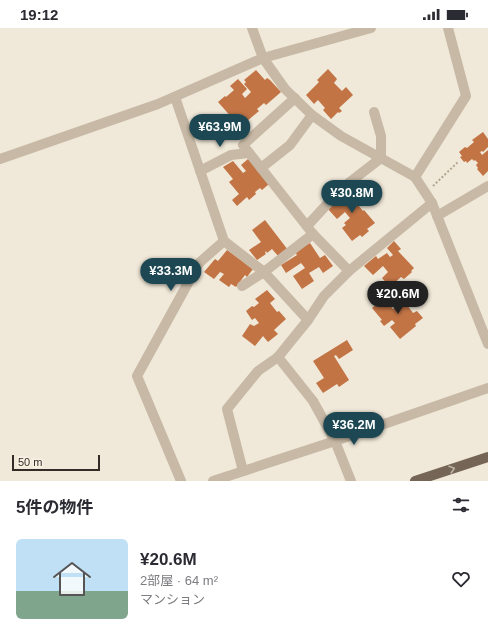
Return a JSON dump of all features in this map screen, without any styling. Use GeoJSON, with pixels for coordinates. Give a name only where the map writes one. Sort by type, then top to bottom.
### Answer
{"type":"FeatureCollection","features":[{"type":"Feature","properties":{"kind":"main road"},"geometry":{"type":"LineString","coordinates":[[415,481],[488,457]]}},
{"type":"Feature","properties":{"kind":"street"},"geometry":{"type":"LineString","coordinates":[[252,28],[263,58],[285,89],[312,115],[341,136],[414,177],[432,203],[488,344]]}},
{"type":"Feature","properties":{"kind":"street"},"geometry":{"type":"LineString","coordinates":[[0,159],[158,104],[263,58],[370,28]]}},
{"type":"Feature","properties":{"kind":"street"},"geometry":{"type":"LineString","coordinates":[[414,177],[466,96],[448,28]]}},
{"type":"Feature","properties":{"kind":"street"},"geometry":{"type":"LineString","coordinates":[[175,97],[224,241],[264,272],[308,320]]}},
{"type":"Feature","properties":{"kind":"street"},"geometry":{"type":"LineString","coordinates":[[294,98],[243,145],[310,230],[349,271]]}},
{"type":"Feature","properties":{"kind":"street"},"geometry":{"type":"LineString","coordinates":[[374,112],[381,136],[381,158]]}},
{"type":"Feature","properties":{"kind":"street"},"geometry":{"type":"LineString","coordinates":[[261,168],[290,145],[312,115]]}},
{"type":"Feature","properties":{"kind":"street"},"geometry":{"type":"LineString","coordinates":[[200,171],[231,155],[249,153]]}},
{"type":"Feature","properties":{"kind":"street"},"geometry":{"type":"LineString","coordinates":[[242,286],[264,272],[310,230],[341,189],[381,158]]}},
{"type":"Feature","properties":{"kind":"street"},"geometry":{"type":"LineString","coordinates":[[437,216],[488,186]]}},
{"type":"Feature","properties":{"kind":"street"},"geometry":{"type":"LineString","coordinates":[[243,471],[227,409],[258,371],[278,357],[308,320],[324,296],[349,271],[432,203]]}},
{"type":"Feature","properties":{"kind":"street"},"geometry":{"type":"LineString","coordinates":[[181,481],[137,376],[199,264],[224,241]]}},
{"type":"Feature","properties":{"kind":"street"},"geometry":{"type":"LineString","coordinates":[[278,357],[313,401],[335,441],[352,481]]}},
{"type":"Feature","properties":{"kind":"street"},"geometry":{"type":"LineString","coordinates":[[213,481],[488,388]]}},
{"type":"Feature","properties":{"kind":"path"},"geometry":{"type":"LineString","coordinates":[[425,193],[458,162]]}},
{"type":"Feature","properties":{"kind":"building"},"geometry":{"type":"Polygon","coordinates":[[[328,69],[337,79],[334,83],[342,91],[346,87],[353,95],[339,108],[342,111],[339,113],[338,112],[331,119],[323,110],[325,108],[318,100],[314,104],[306,95],[319,82],[317,80],[328,69]]]}},
{"type":"Feature","properties":{"kind":"building"},"geometry":{"type":"Polygon","coordinates":[[[256,70],[265,80],[267,78],[270,80],[281,92],[266,105],[264,103],[257,109],[259,111],[234,132],[227,124],[233,119],[218,102],[234,90],[230,86],[238,79],[247,89],[242,94],[245,98],[251,92],[244,84],[246,82],[244,80],[256,70]]]}},
{"type":"Feature","properties":{"kind":"building"},"geometry":{"type":"Polygon","coordinates":[[[483,132],[488,139],[488,147],[483,152],[480,152],[482,155],[488,150],[488,171],[483,176],[477,169],[478,168],[476,165],[478,163],[475,160],[474,161],[472,159],[467,163],[466,161],[464,162],[460,157],[462,156],[459,152],[465,147],[467,148],[474,142],[472,140],[483,132]]]}},
{"type":"Feature","properties":{"kind":"building"},"geometry":{"type":"Polygon","coordinates":[[[248,159],[269,184],[262,190],[260,188],[255,192],[256,194],[249,200],[247,197],[237,206],[232,200],[239,194],[229,182],[233,179],[223,167],[233,161],[243,173],[246,171],[241,165],[248,159]]]}},
{"type":"Feature","properties":{"kind":"building"},"geometry":{"type":"Polygon","coordinates":[[[355,184],[365,196],[361,199],[357,195],[353,199],[375,223],[367,229],[369,231],[362,237],[360,235],[352,241],[342,228],[346,225],[344,223],[350,218],[345,212],[337,219],[328,209],[338,199],[342,198],[340,196],[355,184]]]}},
{"type":"Feature","properties":{"kind":"building"},"geometry":{"type":"Polygon","coordinates":[[[265,220],[288,250],[279,257],[272,249],[267,253],[266,251],[266,254],[257,260],[249,250],[261,242],[252,230],[265,220]]]}},
{"type":"Feature","properties":{"kind":"building"},"geometry":{"type":"Polygon","coordinates":[[[394,241],[401,249],[398,251],[414,268],[411,271],[412,272],[404,279],[401,277],[390,287],[382,278],[388,272],[383,266],[373,275],[364,266],[376,256],[378,259],[387,253],[390,257],[393,255],[387,248],[394,241]]]}},
{"type":"Feature","properties":{"kind":"building"},"geometry":{"type":"Polygon","coordinates":[[[310,243],[320,258],[325,255],[333,266],[323,273],[319,267],[309,273],[314,281],[302,289],[293,276],[305,268],[301,263],[286,273],[281,265],[297,255],[295,252],[310,243]]]}},
{"type":"Feature","properties":{"kind":"building"},"geometry":{"type":"Polygon","coordinates":[[[227,250],[253,269],[247,277],[245,275],[236,287],[231,284],[229,287],[219,280],[224,274],[220,272],[214,279],[204,272],[215,259],[218,261],[227,250]]]}},
{"type":"Feature","properties":{"kind":"building"},"geometry":{"type":"Polygon","coordinates":[[[396,289],[413,313],[417,311],[423,318],[400,339],[390,327],[395,323],[392,320],[384,326],[380,321],[382,320],[372,308],[384,298],[393,309],[397,307],[388,296],[396,289]]]}},
{"type":"Feature","properties":{"kind":"building"},"geometry":{"type":"Polygon","coordinates":[[[267,290],[275,299],[270,303],[277,312],[279,311],[286,319],[274,330],[278,334],[268,342],[263,336],[255,346],[242,336],[250,324],[254,326],[259,323],[255,318],[252,320],[246,311],[259,303],[255,299],[267,290]]]}},
{"type":"Feature","properties":{"kind":"building"},"geometry":{"type":"Polygon","coordinates":[[[347,340],[353,350],[339,359],[336,355],[334,356],[349,380],[339,387],[337,384],[323,393],[316,383],[324,378],[313,361],[347,340]]]}}]}
